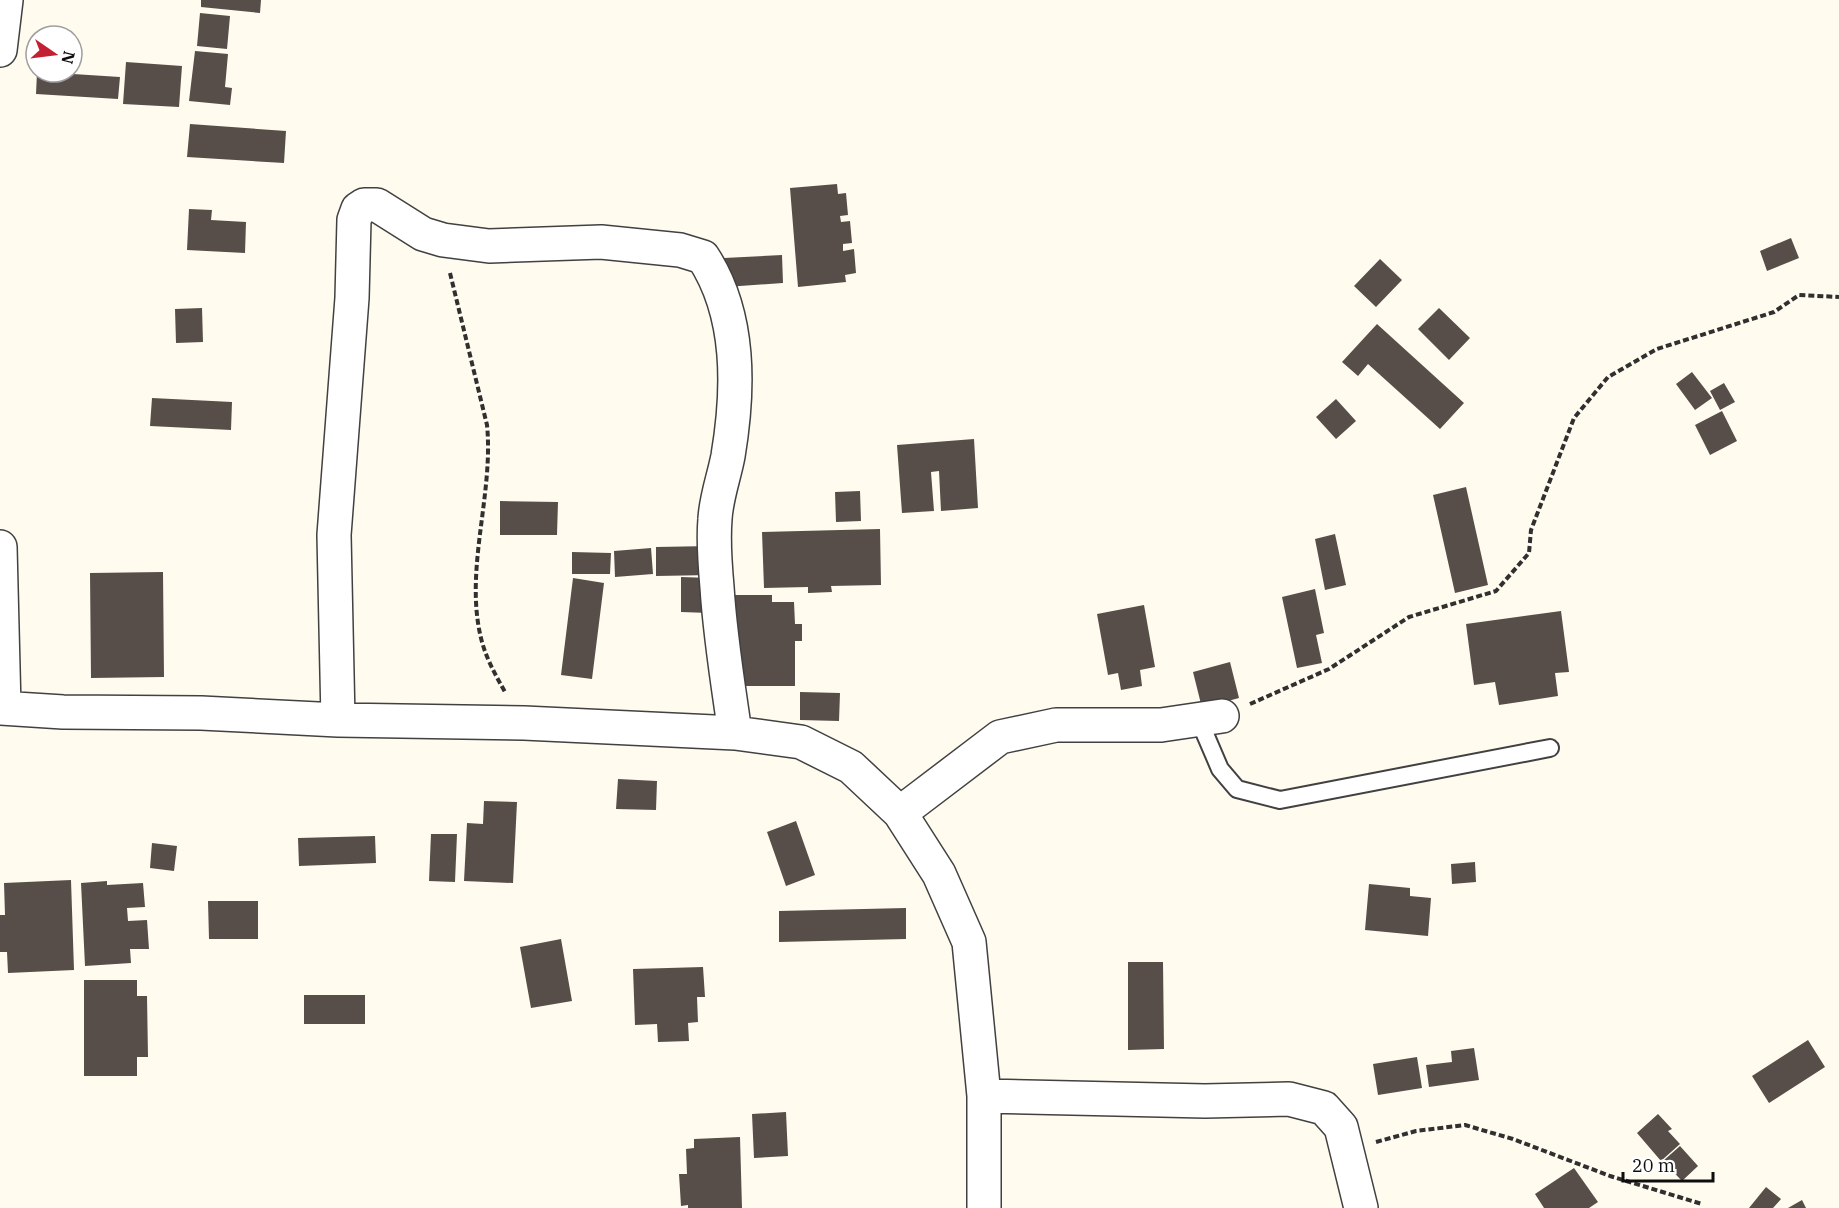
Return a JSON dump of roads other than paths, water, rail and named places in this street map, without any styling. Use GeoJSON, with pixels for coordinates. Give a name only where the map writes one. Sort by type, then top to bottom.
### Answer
{"type":"FeatureCollection","features":[{"type":"Feature","properties":{"kind":"street"},"geometry":{"type":"LineString","coordinates":[[0,50],[6,0]]}},
{"type":"Feature","properties":{"kind":"street"},"geometry":{"type":"LineString","coordinates":[[338,720],[334,535],[352,298],[354,220],[358,209],[364,205],[377,206],[423,234],[443,240],[489,246],[602,243],[680,250],[703,256],[723,294],[732,339],[735,393],[728,457],[715,517],[714,555],[720,634],[735,733]]}},
{"type":"Feature","properties":{"kind":"street"},"geometry":{"type":"LineString","coordinates":[[0,547],[2,708],[63,712],[201,713],[338,720],[524,723],[735,733],[801,742],[851,767],[900,813],[939,874],[969,942],[984,1096],[984,1208]]}},
{"type":"Feature","properties":{"kind":"street"},"geometry":{"type":"LineString","coordinates":[[900,813],[1000,737],[1056,725],[1161,725],[1210,718]]}},
{"type":"Feature","properties":{"kind":"street"},"geometry":{"type":"LineString","coordinates":[[984,1096],[1205,1101],[1289,1099],[1324,1108],[1341,1127],[1361,1208]]}},
{"type":"Feature","properties":{"kind":"lane"},"geometry":{"type":"LineString","coordinates":[[1210,718],[1220,769],[1238,789],[1280,800],[1550,748]]}}]}
